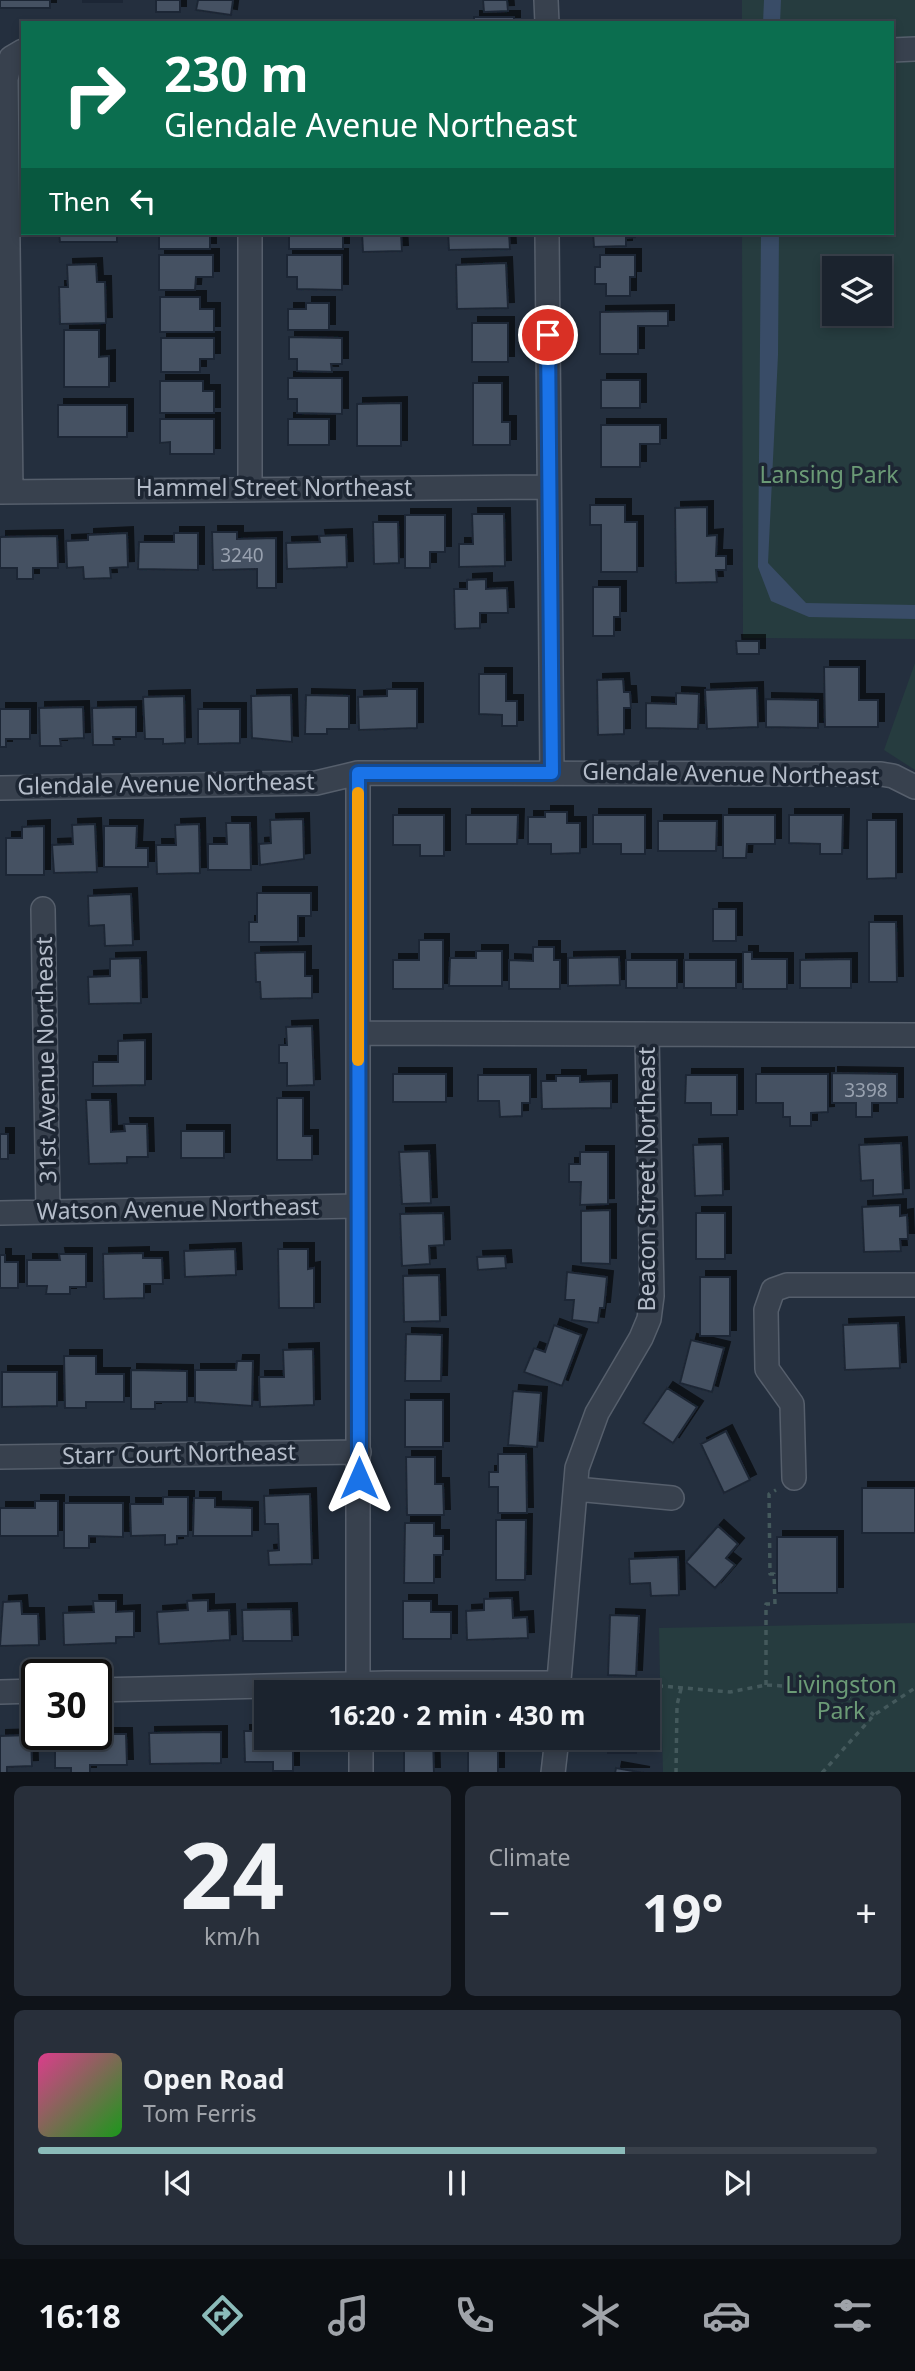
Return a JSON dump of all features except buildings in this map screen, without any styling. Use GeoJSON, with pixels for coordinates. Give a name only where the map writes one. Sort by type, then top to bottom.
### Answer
{"type":"FeatureCollection","features":[{"type":"Feature","properties":{"kind":"street"},"geometry":{"type":"LineString","coordinates":[[546,0],[547,21]]}},
{"type":"Feature","properties":{"kind":"street"},"geometry":{"type":"LineString","coordinates":[[894,50],[915,49]]}},
{"type":"Feature","properties":{"kind":"street"},"geometry":{"type":"LineString","coordinates":[[5,492],[6,79],[11,58],[21,52]]}},
{"type":"Feature","properties":{"kind":"street"},"geometry":{"type":"LineString","coordinates":[[250,235],[250,487]]}},
{"type":"Feature","properties":{"kind":"street"},"geometry":{"type":"LineString","coordinates":[[547,235],[552,773]]}},
{"type":"Feature","properties":{"kind":"street","name":"Hammel Street Northeast"},"geometry":{"type":"LineString","coordinates":[[5,492],[250,487],[548,487]]}},
{"type":"Feature","properties":{"kind":"street"},"geometry":{"type":"LineString","coordinates":[[358,773],[358,1680]]}},
{"type":"Feature","properties":{"kind":"street","name":"Glendale Avenue Northeast"},"geometry":{"type":"LineString","coordinates":[[0,788],[316,783],[344,774],[358,773],[881,774],[893,776],[915,787]]}},
{"type":"Feature","properties":{"kind":"street","name":"31st Avenue Northeast"},"geometry":{"type":"LineString","coordinates":[[43,909],[48,1211]]}},
{"type":"Feature","properties":{"kind":"street"},"geometry":{"type":"LineString","coordinates":[[359,1033],[915,1035]]}},
{"type":"Feature","properties":{"kind":"street","name":"Beacon Street Northeast"},"geometry":{"type":"LineString","coordinates":[[559,1680],[577,1468],[585,1442],[649,1320],[652,1296],[647,1035]]}},
{"type":"Feature","properties":{"kind":"street","name":"Watson Avenue Northeast"},"geometry":{"type":"LineString","coordinates":[[0,1213],[357,1206]]}},
{"type":"Feature","properties":{"kind":"street"},"geometry":{"type":"LineString","coordinates":[[794,1478],[792,1404],[767,1369],[766,1310],[773,1290],[787,1284],[915,1285]]}},
{"type":"Feature","properties":{"kind":"street","name":"Starr Court Northeast"},"geometry":{"type":"LineString","coordinates":[[0,1457],[359,1451]]}},
{"type":"Feature","properties":{"kind":"street"},"geometry":{"type":"LineString","coordinates":[[576,1489],[672,1498]]}},
{"type":"Feature","properties":{"kind":"street"},"geometry":{"type":"LineString","coordinates":[[112,1690],[254,1689]]}},
{"type":"Feature","properties":{"kind":"street"},"geometry":{"type":"LineString","coordinates":[[0,1692],[21,1691]]}},
{"type":"Feature","properties":{"kind":"street"},"geometry":{"type":"LineString","coordinates":[[361,1750],[361,1772]]}},
{"type":"Feature","properties":{"kind":"street"},"geometry":{"type":"LineString","coordinates":[[553,1772],[556,1750]]}},
{"type":"Feature","properties":{"kind":"path"},"geometry":{"type":"LineString","coordinates":[[766,1685],[766,1604],[775,1604],[774,1574],[770,1574],[769,1494],[794,1478]]}},
{"type":"Feature","properties":{"kind":"path"},"geometry":{"type":"LineString","coordinates":[[660,1686],[730,1692],[766,1685],[831,1690],[874,1715]]}},
{"type":"Feature","properties":{"kind":"path"},"geometry":{"type":"LineString","coordinates":[[823,1772],[874,1715],[915,1688]]}},
{"type":"Feature","properties":{"kind":"path"},"geometry":{"type":"LineString","coordinates":[[676,1772],[677,1705],[681,1689]]}},
{"type":"Feature","properties":{"kind":"green space","name":"Lansing Park"},"geometry":{"type":"Polygon","coordinates":[[[742,0],[915,0],[915,639],[743,638],[742,235],[894,235],[894,21],[742,21],[742,0]]]}},
{"type":"Feature","properties":{"kind":"green space"},"geometry":{"type":"Polygon","coordinates":[[[915,663],[915,770],[884,750],[915,663]]]}},
{"type":"Feature","properties":{"kind":"green space","name":"Livingston Park"},"geometry":{"type":"Polygon","coordinates":[[[915,1623],[915,1772],[663,1772],[659,1628],[915,1623]]]}},
{"type":"Feature","properties":{"kind":"water"},"geometry":{"type":"Polygon","coordinates":[[[764,0],[781,0],[780,21],[763,21],[764,0]]]}},
{"type":"Feature","properties":{"kind":"water"},"geometry":{"type":"Polygon","coordinates":[[[761,235],[779,235],[778,355],[768,563],[806,603],[915,605],[915,619],[809,617],[771,601],[758,567],[761,235]]]}},
{"type":"Feature","properties":{"kind":"slow traffic"},"geometry":{"type":"LineString","coordinates":[[358,793],[358,1060]]}},
{"type":"Feature","properties":{"kind":"route"},"geometry":{"type":"LineString","coordinates":[[359,1478],[358,773],[552,773],[548,335]]}}]}
